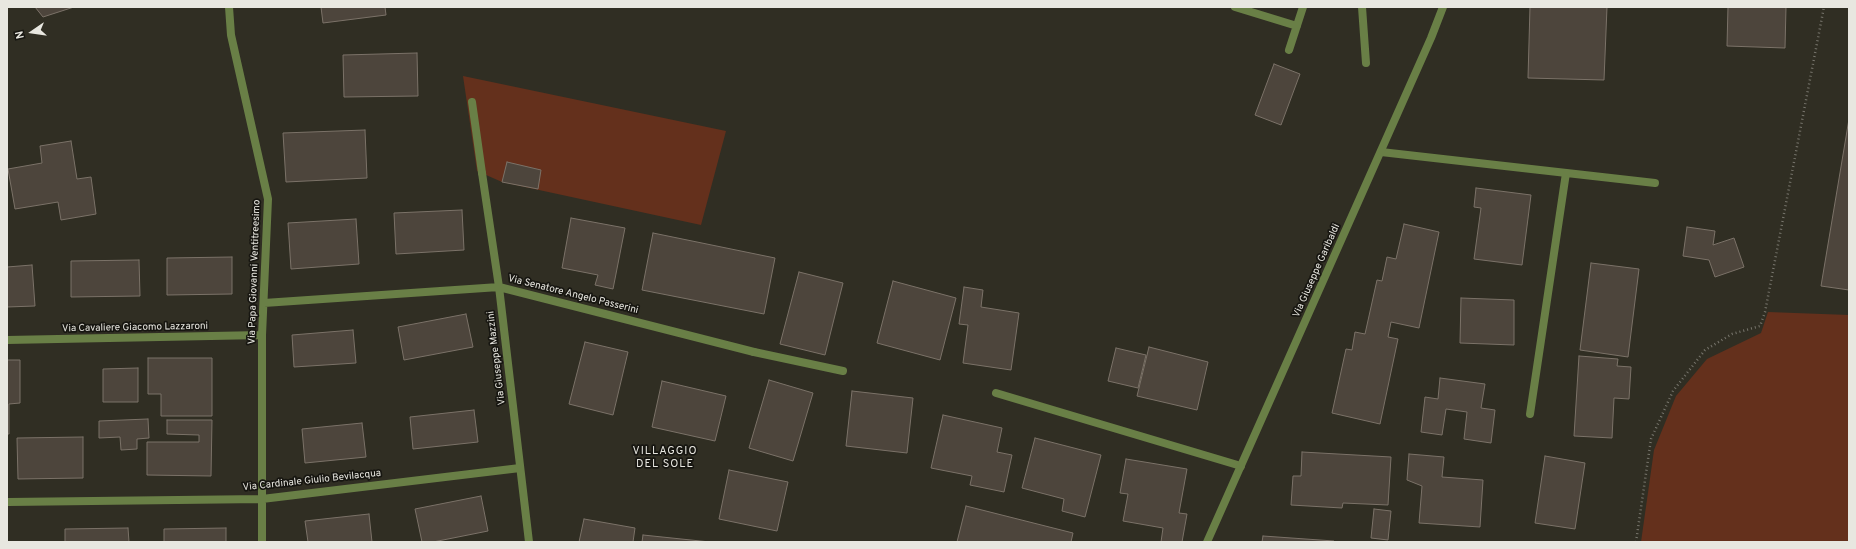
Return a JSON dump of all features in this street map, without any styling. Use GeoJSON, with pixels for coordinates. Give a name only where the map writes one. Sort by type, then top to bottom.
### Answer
{"type":"FeatureCollection","features":[{"type":"Feature","properties":{"kind":"street","name":"Via Papa Giovanni Ventitreesimo"},"geometry":{"type":"LineString","coordinates":[[229,7],[230,35],[268,200],[262,336],[262,542]]}},
{"type":"Feature","properties":{"kind":"street"},"geometry":{"type":"LineString","coordinates":[[1235,7],[1297,26]]}},
{"type":"Feature","properties":{"kind":"street"},"geometry":{"type":"LineString","coordinates":[[1289,50],[1303,7]]}},
{"type":"Feature","properties":{"kind":"street"},"geometry":{"type":"LineString","coordinates":[[1362,7],[1366,63]]}},
{"type":"Feature","properties":{"kind":"street","name":"Via Giuseppe Garibaldi"},"geometry":{"type":"LineString","coordinates":[[1207,542],[1381,152],[1443,7]]}},
{"type":"Feature","properties":{"kind":"street","name":"Via Giuseppe Mazzini"},"geometry":{"type":"LineString","coordinates":[[472,102],[499,287],[529,542]]}},
{"type":"Feature","properties":{"kind":"street"},"geometry":{"type":"LineString","coordinates":[[1381,152],[1655,183]]}},
{"type":"Feature","properties":{"kind":"street"},"geometry":{"type":"LineString","coordinates":[[1530,414],[1566,173]]}},
{"type":"Feature","properties":{"kind":"street","name":"Via Senatore Angelo Passerini"},"geometry":{"type":"LineString","coordinates":[[264,303],[499,287],[754,352],[843,371]]}},
{"type":"Feature","properties":{"kind":"street","name":"Via Cavaliere Giacomo Lazzaroni"},"geometry":{"type":"LineString","coordinates":[[7,340],[262,336]]}},
{"type":"Feature","properties":{"kind":"street"},"geometry":{"type":"LineString","coordinates":[[996,394],[1241,466]]}},
{"type":"Feature","properties":{"kind":"street","name":"Via Cardinale Giulio Bevilacqua"},"geometry":{"type":"LineString","coordinates":[[8,502],[262,499],[520,468]]}},
{"type":"Feature","properties":{"kind":"path"},"geometry":{"type":"LineString","coordinates":[[1636,542],[1651,439],[1673,391],[1705,350],[1732,334],[1760,326],[1765,312],[1824,7]]}},
{"type":"Feature","properties":{"kind":"shaded area"},"geometry":{"type":"Polygon","coordinates":[[[463,76],[726,131],[701,225],[502,182],[477,171],[463,76]]]}},
{"type":"Feature","properties":{"kind":"shaded area"},"geometry":{"type":"Polygon","coordinates":[[[1768,312],[1849,315],[1849,542],[1641,542],[1654,450],[1676,396],[1707,359],[1761,333],[1768,312]]]}},
{"type":"Feature","properties":{"kind":"building"},"geometry":{"type":"Polygon","coordinates":[[[35,7],[74,7],[43,17],[35,7]]]}},
{"type":"Feature","properties":{"kind":"building"},"geometry":{"type":"Polygon","coordinates":[[[321,7],[385,7],[386,15],[323,23],[321,7]]]}},
{"type":"Feature","properties":{"kind":"building"},"geometry":{"type":"Polygon","coordinates":[[[1530,7],[1607,7],[1604,80],[1528,78],[1530,7]]]}},
{"type":"Feature","properties":{"kind":"building"},"geometry":{"type":"Polygon","coordinates":[[[1728,7],[1786,7],[1785,48],[1727,46],[1728,7]]]}},
{"type":"Feature","properties":{"kind":"building"},"geometry":{"type":"Polygon","coordinates":[[[417,53],[418,96],[344,97],[343,55],[417,53]]]}},
{"type":"Feature","properties":{"kind":"building"},"geometry":{"type":"Polygon","coordinates":[[[1274,64],[1300,74],[1281,125],[1255,115],[1274,64]]]}},
{"type":"Feature","properties":{"kind":"building"},"geometry":{"type":"Polygon","coordinates":[[[1849,119],[1849,290],[1821,286],[1849,119]]]}},
{"type":"Feature","properties":{"kind":"building"},"geometry":{"type":"Polygon","coordinates":[[[365,130],[367,178],[286,182],[283,133],[365,130]]]}},
{"type":"Feature","properties":{"kind":"building"},"geometry":{"type":"Polygon","coordinates":[[[71,141],[77,179],[91,177],[96,214],[61,220],[58,202],[15,209],[8,169],[42,163],[40,146],[71,141]]]}},
{"type":"Feature","properties":{"kind":"building"},"geometry":{"type":"Polygon","coordinates":[[[507,162],[541,170],[538,189],[502,182],[507,162]]]}},
{"type":"Feature","properties":{"kind":"building"},"geometry":{"type":"Polygon","coordinates":[[[1476,188],[1531,195],[1522,265],[1474,259],[1481,208],[1474,207],[1476,188]]]}},
{"type":"Feature","properties":{"kind":"building"},"geometry":{"type":"Polygon","coordinates":[[[462,210],[464,250],[396,254],[394,213],[462,210]]]}},
{"type":"Feature","properties":{"kind":"building"},"geometry":{"type":"Polygon","coordinates":[[[571,218],[625,228],[613,289],[595,285],[598,275],[562,268],[571,218]]]}},
{"type":"Feature","properties":{"kind":"building"},"geometry":{"type":"Polygon","coordinates":[[[356,219],[359,264],[291,269],[288,223],[356,219]]]}},
{"type":"Feature","properties":{"kind":"building"},"geometry":{"type":"Polygon","coordinates":[[[1404,224],[1439,232],[1419,328],[1391,322],[1388,337],[1398,339],[1380,424],[1332,413],[1346,349],[1352,350],[1355,332],[1365,334],[1377,280],[1382,281],[1387,257],[1396,259],[1404,224]]]}},
{"type":"Feature","properties":{"kind":"building"},"geometry":{"type":"Polygon","coordinates":[[[1687,227],[1715,231],[1713,245],[1734,238],[1744,267],[1715,277],[1709,260],[1683,256],[1687,227]]]}},
{"type":"Feature","properties":{"kind":"building"},"geometry":{"type":"Polygon","coordinates":[[[653,233],[775,258],[764,314],[642,290],[653,233]]]}},
{"type":"Feature","properties":{"kind":"building"},"geometry":{"type":"Polygon","coordinates":[[[232,257],[232,294],[167,295],[167,258],[232,257]]]}},
{"type":"Feature","properties":{"kind":"building"},"geometry":{"type":"Polygon","coordinates":[[[139,260],[140,296],[71,297],[71,261],[139,260]]]}},
{"type":"Feature","properties":{"kind":"building"},"geometry":{"type":"Polygon","coordinates":[[[1591,263],[1639,269],[1628,357],[1580,350],[1591,263]]]}},
{"type":"Feature","properties":{"kind":"building"},"geometry":{"type":"Polygon","coordinates":[[[32,265],[35,306],[7,307],[7,267],[32,265]]]}},
{"type":"Feature","properties":{"kind":"building"},"geometry":{"type":"Polygon","coordinates":[[[799,272],[843,283],[825,355],[780,344],[799,272]]]}},
{"type":"Feature","properties":{"kind":"building"},"geometry":{"type":"Polygon","coordinates":[[[893,281],[956,298],[940,360],[877,343],[893,281]]]}},
{"type":"Feature","properties":{"kind":"building"},"geometry":{"type":"Polygon","coordinates":[[[964,287],[983,290],[981,307],[1019,313],[1011,370],[963,363],[968,325],[959,324],[964,287]]]}},
{"type":"Feature","properties":{"kind":"building"},"geometry":{"type":"Polygon","coordinates":[[[1461,298],[1514,300],[1514,345],[1460,343],[1461,298]]]}},
{"type":"Feature","properties":{"kind":"building"},"geometry":{"type":"Polygon","coordinates":[[[466,314],[473,347],[404,360],[398,327],[466,314]]]}},
{"type":"Feature","properties":{"kind":"building"},"geometry":{"type":"Polygon","coordinates":[[[353,330],[356,363],[294,367],[292,335],[353,330]]]}},
{"type":"Feature","properties":{"kind":"building"},"geometry":{"type":"Polygon","coordinates":[[[585,342],[628,352],[613,415],[569,404],[585,342]]]}},
{"type":"Feature","properties":{"kind":"building"},"geometry":{"type":"Polygon","coordinates":[[[1149,347],[1208,362],[1197,410],[1137,396],[1149,347]]]}},
{"type":"Feature","properties":{"kind":"building"},"geometry":{"type":"Polygon","coordinates":[[[1116,348],[1146,355],[1138,388],[1108,381],[1116,348]]]}},
{"type":"Feature","properties":{"kind":"building"},"geometry":{"type":"Polygon","coordinates":[[[1579,356],[1618,359],[1617,366],[1631,367],[1629,399],[1614,398],[1612,438],[1574,436],[1579,356]]]}},
{"type":"Feature","properties":{"kind":"building"},"geometry":{"type":"Polygon","coordinates":[[[148,358],[212,358],[212,416],[161,416],[161,394],[148,394],[148,358]]]}},
{"type":"Feature","properties":{"kind":"building"},"geometry":{"type":"Polygon","coordinates":[[[7,360],[20,360],[20,403],[9,404],[9,434],[7,434],[7,360]]]}},
{"type":"Feature","properties":{"kind":"building"},"geometry":{"type":"Polygon","coordinates":[[[138,368],[138,402],[103,402],[103,369],[138,368]]]}},
{"type":"Feature","properties":{"kind":"building"},"geometry":{"type":"Polygon","coordinates":[[[1440,378],[1485,384],[1481,408],[1495,410],[1491,443],[1464,439],[1467,412],[1446,409],[1442,435],[1421,432],[1425,397],[1438,399],[1440,378]]]}},
{"type":"Feature","properties":{"kind":"building"},"geometry":{"type":"Polygon","coordinates":[[[769,380],[813,393],[793,461],[749,448],[769,380]]]}},
{"type":"Feature","properties":{"kind":"building"},"geometry":{"type":"Polygon","coordinates":[[[662,381],[726,396],[715,441],[652,427],[662,381]]]}},
{"type":"Feature","properties":{"kind":"building"},"geometry":{"type":"Polygon","coordinates":[[[852,391],[913,398],[907,453],[846,446],[852,391]]]}},
{"type":"Feature","properties":{"kind":"building"},"geometry":{"type":"Polygon","coordinates":[[[474,410],[478,442],[413,449],[410,417],[474,410]]]}},
{"type":"Feature","properties":{"kind":"building"},"geometry":{"type":"Polygon","coordinates":[[[943,415],[1002,428],[997,452],[1012,455],[1004,492],[970,485],[972,476],[931,468],[943,415]]]}},
{"type":"Feature","properties":{"kind":"building"},"geometry":{"type":"Polygon","coordinates":[[[148,419],[149,438],[137,439],[137,449],[121,450],[120,437],[99,438],[99,421],[148,419]]]}},
{"type":"Feature","properties":{"kind":"building"},"geometry":{"type":"Polygon","coordinates":[[[167,420],[212,420],[211,476],[147,475],[147,442],[199,442],[199,435],[167,434],[167,420]]]}},
{"type":"Feature","properties":{"kind":"building"},"geometry":{"type":"Polygon","coordinates":[[[362,423],[366,457],[305,463],[302,429],[362,423]]]}},
{"type":"Feature","properties":{"kind":"building"},"geometry":{"type":"Polygon","coordinates":[[[83,437],[83,478],[18,479],[17,438],[83,437]]]}},
{"type":"Feature","properties":{"kind":"building"},"geometry":{"type":"Polygon","coordinates":[[[1035,438],[1101,455],[1085,517],[1062,511],[1064,499],[1022,488],[1035,438]]]}},
{"type":"Feature","properties":{"kind":"building"},"geometry":{"type":"Polygon","coordinates":[[[1302,452],[1391,457],[1388,505],[1343,503],[1342,508],[1291,505],[1293,476],[1301,476],[1302,452]]]}},
{"type":"Feature","properties":{"kind":"building"},"geometry":{"type":"Polygon","coordinates":[[[1409,454],[1444,457],[1442,477],[1483,480],[1480,527],[1419,523],[1422,486],[1407,480],[1409,454]]]}},
{"type":"Feature","properties":{"kind":"building"},"geometry":{"type":"Polygon","coordinates":[[[1545,456],[1585,463],[1575,529],[1535,523],[1545,456]]]}},
{"type":"Feature","properties":{"kind":"building"},"geometry":{"type":"Polygon","coordinates":[[[1126,459],[1187,469],[1179,513],[1187,514],[1182,542],[1161,542],[1163,528],[1123,521],[1128,494],[1120,493],[1126,459]]]}},
{"type":"Feature","properties":{"kind":"building"},"geometry":{"type":"Polygon","coordinates":[[[729,470],[788,482],[777,531],[719,519],[729,470]]]}},
{"type":"Feature","properties":{"kind":"building"},"geometry":{"type":"Polygon","coordinates":[[[481,496],[488,531],[433,542],[422,542],[415,509],[481,496]]]}},
{"type":"Feature","properties":{"kind":"building"},"geometry":{"type":"Polygon","coordinates":[[[966,506],[1073,533],[1071,542],[957,542],[966,506]]]}},
{"type":"Feature","properties":{"kind":"building"},"geometry":{"type":"Polygon","coordinates":[[[1374,509],[1391,511],[1388,540],[1371,538],[1374,509]]]}},
{"type":"Feature","properties":{"kind":"building"},"geometry":{"type":"Polygon","coordinates":[[[369,514],[372,542],[308,542],[305,521],[369,514]]]}},
{"type":"Feature","properties":{"kind":"building"},"geometry":{"type":"Polygon","coordinates":[[[584,519],[635,528],[633,542],[579,542],[584,519]]]}},
{"type":"Feature","properties":{"kind":"building"},"geometry":{"type":"Polygon","coordinates":[[[128,528],[129,542],[65,542],[65,529],[128,528]]]}},
{"type":"Feature","properties":{"kind":"building"},"geometry":{"type":"Polygon","coordinates":[[[226,528],[226,542],[164,542],[164,529],[226,528]]]}},
{"type":"Feature","properties":{"kind":"building"},"geometry":{"type":"Polygon","coordinates":[[[643,535],[710,542],[642,542],[643,535]]]}},
{"type":"Feature","properties":{"kind":"building"},"geometry":{"type":"Polygon","coordinates":[[[1263,536],[1334,541],[1334,542],[1262,542],[1263,536]]]}},
{"type":"Feature","properties":{"kind":"district","name":"VILLAGGIO DEL SOLE"},"geometry":{"type":"Point","coordinates":[665,458]}}]}
